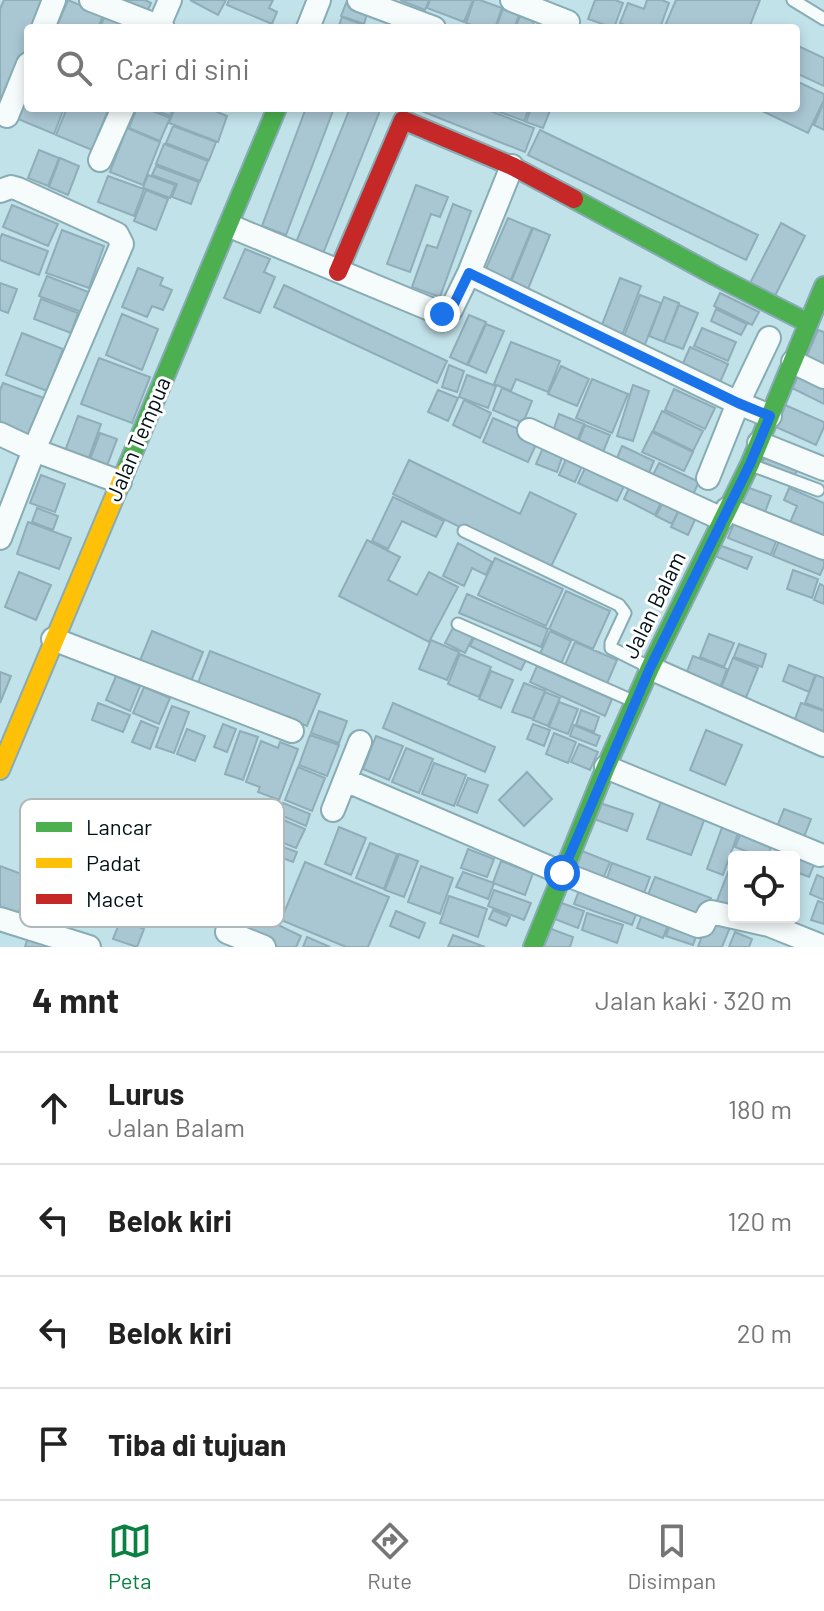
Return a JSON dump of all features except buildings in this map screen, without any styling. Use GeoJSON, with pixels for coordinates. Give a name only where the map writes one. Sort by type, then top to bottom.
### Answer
{"type":"FeatureCollection","features":[{"type":"Feature","properties":{"kind":"street"},"geometry":{"type":"LineString","coordinates":[[45,24],[54,0]]}},
{"type":"Feature","properties":{"kind":"street"},"geometry":{"type":"LineString","coordinates":[[91,0],[152,24]]}},
{"type":"Feature","properties":{"kind":"street"},"geometry":{"type":"LineString","coordinates":[[161,24],[170,0]]}},
{"type":"Feature","properties":{"kind":"street"},"geometry":{"type":"LineString","coordinates":[[310,24],[319,0]]}},
{"type":"Feature","properties":{"kind":"street"},"geometry":{"type":"LineString","coordinates":[[359,0],[423,24]]}},
{"type":"Feature","properties":{"kind":"street"},"geometry":{"type":"LineString","coordinates":[[512,0],[568,22]]}},
{"type":"Feature","properties":{"kind":"street"},"geometry":{"type":"LineString","coordinates":[[7,116],[24,74]]}},
{"type":"Feature","properties":{"kind":"street"},"geometry":{"type":"LineString","coordinates":[[100,160],[121,112]]}},
{"type":"Feature","properties":{"kind":"street","name":"Jalan Tempua"},"geometry":{"type":"LineString","coordinates":[[0,770],[275,112]]}},
{"type":"Feature","properties":{"kind":"street"},"geometry":{"type":"LineString","coordinates":[[338,272],[406,114],[512,166],[808,323]]}},
{"type":"Feature","properties":{"kind":"street"},"geometry":{"type":"LineString","coordinates":[[230,226],[445,314],[451,310],[469,273],[512,166]]}},
{"type":"Feature","properties":{"kind":"street"},"geometry":{"type":"LineString","coordinates":[[0,191],[11,187],[18,189],[117,234],[122,244],[0,538]]}},
{"type":"Feature","properties":{"kind":"street"},"geometry":{"type":"LineString","coordinates":[[469,273],[770,416]]}},
{"type":"Feature","properties":{"kind":"street","name":"Jalan Balam"},"geometry":{"type":"LineString","coordinates":[[533,947],[606,767],[650,668],[754,454],[824,286]]}},
{"type":"Feature","properties":{"kind":"street"},"geometry":{"type":"LineString","coordinates":[[708,478],[738,403],[769,338]]}},
{"type":"Feature","properties":{"kind":"street"},"geometry":{"type":"LineString","coordinates":[[793,362],[824,377]]}},
{"type":"Feature","properties":{"kind":"street"},"geometry":{"type":"LineString","coordinates":[[529,430],[725,514],[824,548]]}},
{"type":"Feature","properties":{"kind":"street"},"geometry":{"type":"LineString","coordinates":[[0,434],[120,482]]}},
{"type":"Feature","properties":{"kind":"street"},"geometry":{"type":"LineString","coordinates":[[754,454],[821,480]]}},
{"type":"Feature","properties":{"kind":"street"},"geometry":{"type":"LineString","coordinates":[[53,639],[292,731]]}},
{"type":"Feature","properties":{"kind":"street"},"geometry":{"type":"LineString","coordinates":[[650,668],[824,745]]}},
{"type":"Feature","properties":{"kind":"street"},"geometry":{"type":"LineString","coordinates":[[333,810],[360,742]]}},
{"type":"Feature","properties":{"kind":"street"},"geometry":{"type":"LineString","coordinates":[[606,767],[820,855]]}},
{"type":"Feature","properties":{"kind":"street"},"geometry":{"type":"LineString","coordinates":[[345,780],[562,873],[698,926],[703,925],[711,912],[769,925],[824,947]]}},
{"type":"Feature","properties":{"kind":"street"},"geometry":{"type":"LineString","coordinates":[[0,919],[20,925]]}},
{"type":"Feature","properties":{"kind":"street"},"geometry":{"type":"LineString","coordinates":[[25,927],[89,947]]}},
{"type":"Feature","properties":{"kind":"street"},"geometry":{"type":"LineString","coordinates":[[227,932],[264,947]]}},
{"type":"Feature","properties":{"kind":"lane"},"geometry":{"type":"LineString","coordinates":[[793,0],[824,19]]}},
{"type":"Feature","properties":{"kind":"lane"},"geometry":{"type":"LineString","coordinates":[[464,531],[619,605],[625,613],[611,648],[650,668]]}},
{"type":"Feature","properties":{"kind":"lane"},"geometry":{"type":"LineString","coordinates":[[458,624],[635,702]]}},
{"type":"Feature","properties":{"kind":"traffic: fast"},"geometry":{"type":"LineString","coordinates":[[125,472],[275,112]]}},
{"type":"Feature","properties":{"kind":"traffic: fast"},"geometry":{"type":"LineString","coordinates":[[574,199],[808,323]]}},
{"type":"Feature","properties":{"kind":"traffic: fast"},"geometry":{"type":"LineString","coordinates":[[533,947],[606,767],[650,668],[750,464],[824,286]]}},
{"type":"Feature","properties":{"kind":"traffic: slow"},"geometry":{"type":"LineString","coordinates":[[0,770],[125,472]]}},
{"type":"Feature","properties":{"kind":"traffic: jam"},"geometry":{"type":"LineString","coordinates":[[338,272],[403,120],[512,166],[574,199]]}},
{"type":"Feature","properties":{"kind":"route"},"geometry":{"type":"LineString","coordinates":[[442,314],[450,312],[469,273],[770,416],[750,464],[650,668],[562,873]]}}]}
